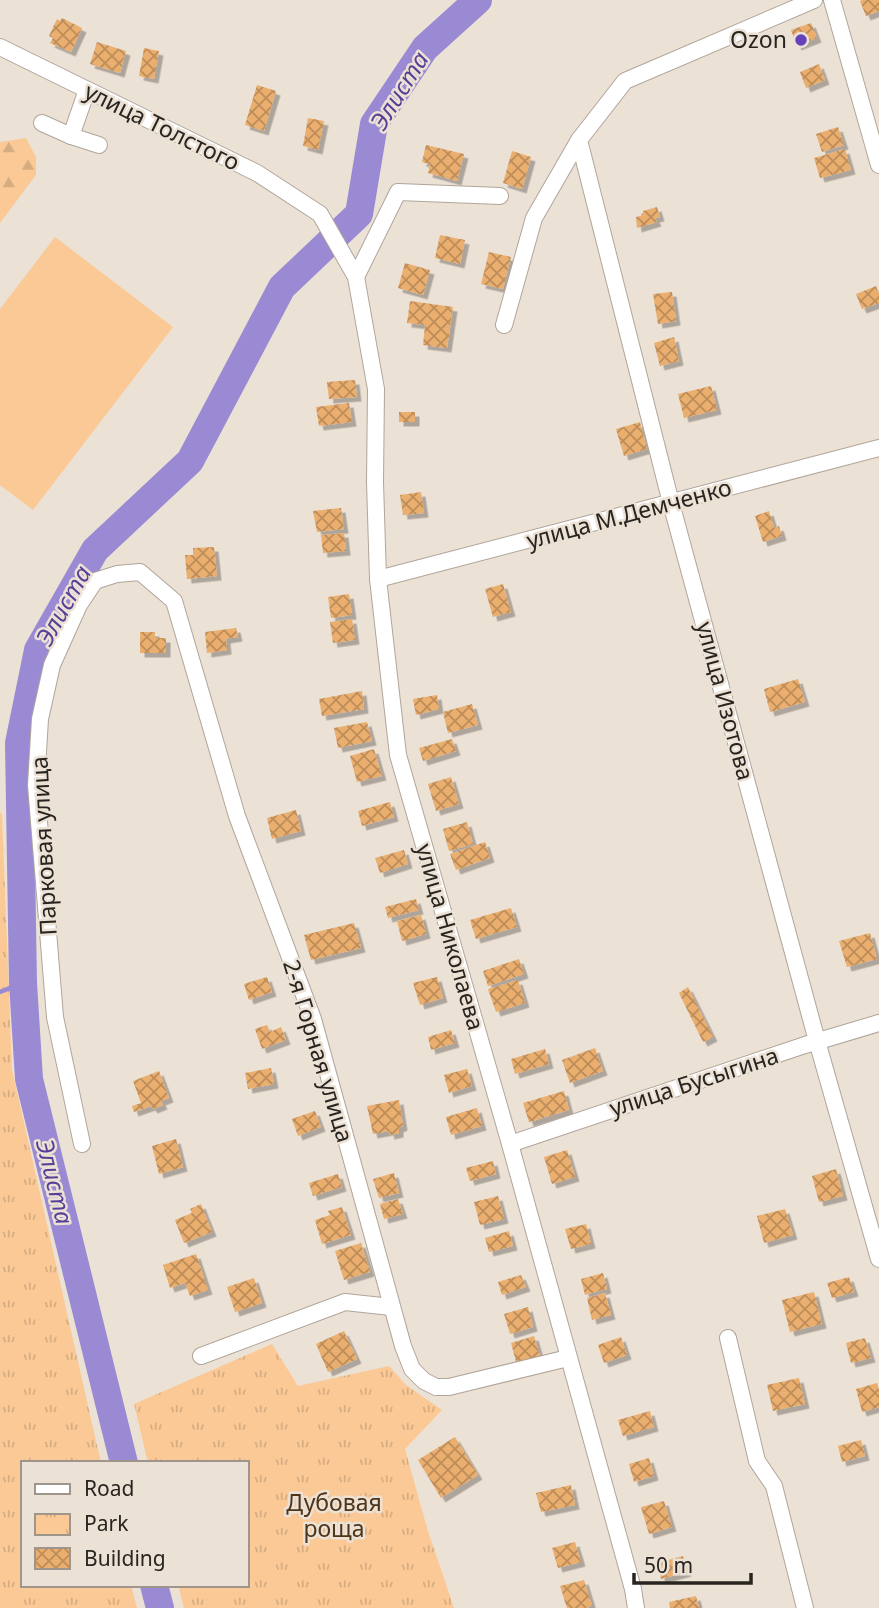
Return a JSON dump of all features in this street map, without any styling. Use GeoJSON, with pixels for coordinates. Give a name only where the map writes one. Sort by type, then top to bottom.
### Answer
{"type":"FeatureCollection","features":[{"type":"Feature","properties":{"kind":"street"},"geometry":{"type":"LineString","coordinates":[[504,325],[534,218],[579,140],[625,81],[814,0]]}},
{"type":"Feature","properties":{"kind":"street"},"geometry":{"type":"LineString","coordinates":[[832,0],[879,165]]}},
{"type":"Feature","properties":{"kind":"street","name":"улица Толстого"},"geometry":{"type":"LineString","coordinates":[[0,47],[257,173],[320,214]]}},
{"type":"Feature","properties":{"kind":"street"},"geometry":{"type":"LineString","coordinates":[[72,136],[87,90]]}},
{"type":"Feature","properties":{"kind":"street"},"geometry":{"type":"LineString","coordinates":[[42,123],[99,145]]}},
{"type":"Feature","properties":{"kind":"street","name":"улица Изотова"},"geometry":{"type":"LineString","coordinates":[[579,140],[671,503],[879,1259]]}},
{"type":"Feature","properties":{"kind":"street"},"geometry":{"type":"LineString","coordinates":[[356,277],[398,191],[500,196]]}},
{"type":"Feature","properties":{"kind":"street","name":"улица Николаева"},"geometry":{"type":"LineString","coordinates":[[320,214],[356,277],[376,389],[374,482],[378,579],[398,755],[510,1144],[636,1608]]}},
{"type":"Feature","properties":{"kind":"street","name":"улица М.Демченко"},"geometry":{"type":"LineString","coordinates":[[378,579],[879,448]]}},
{"type":"Feature","properties":{"kind":"street","name":"2-я Горная улица"},"geometry":{"type":"LineString","coordinates":[[117,574],[139,572],[174,601],[237,816],[313,1019],[391,1307],[412,1369],[424,1381],[436,1387],[449,1387],[568,1358]]}},
{"type":"Feature","properties":{"kind":"street","name":"Парковая улица"},"geometry":{"type":"LineString","coordinates":[[82,1144],[55,1017],[36,785],[40,719],[52,665],[79,605],[95,581],[117,574]]}},
{"type":"Feature","properties":{"kind":"street","name":"улица Бусыгина"},"geometry":{"type":"LineString","coordinates":[[510,1144],[817,1041],[879,1023]]}},
{"type":"Feature","properties":{"kind":"street"},"geometry":{"type":"LineString","coordinates":[[201,1356],[345,1302],[391,1307]]}},
{"type":"Feature","properties":{"kind":"street"},"geometry":{"type":"LineString","coordinates":[[728,1338],[757,1461],[774,1486],[805,1608]]}},
{"type":"Feature","properties":{"kind":"green space"},"geometry":{"type":"Polygon","coordinates":[[[26,138],[36,157],[36,175],[0,223],[0,142],[26,138]]]}},
{"type":"Feature","properties":{"kind":"green space"},"geometry":{"type":"Polygon","coordinates":[[[55,237],[173,327],[33,510],[0,485],[0,309],[55,237]]]}},
{"type":"Feature","properties":{"kind":"green space"},"geometry":{"type":"Polygon","coordinates":[[[0,812],[12,1070],[101,1461],[21,1461],[21,1587],[132,1587],[137,1608],[0,1608],[0,812]]]}},
{"type":"Feature","properties":{"kind":"green space","name":"Дубовая роща"},"geometry":{"type":"Polygon","coordinates":[[[272,1344],[298,1386],[389,1366],[406,1385],[442,1410],[405,1449],[427,1528],[454,1608],[184,1608],[179,1587],[248,1587],[248,1461],[148,1461],[134,1404],[272,1344]]]}},
{"type":"Feature","properties":{"kind":"building"},"geometry":{"type":"Polygon","coordinates":[[[879,0],[879,11],[866,16],[860,1],[879,0]]]}},
{"type":"Feature","properties":{"kind":"building"},"geometry":{"type":"Polygon","coordinates":[[[62,18],[82,28],[71,52],[50,43],[53,38],[49,36],[57,19],[60,21],[62,18]]]}},
{"type":"Feature","properties":{"kind":"building"},"geometry":{"type":"Polygon","coordinates":[[[811,23],[817,38],[797,46],[791,30],[811,23]]]}},
{"type":"Feature","properties":{"kind":"building"},"geometry":{"type":"Polygon","coordinates":[[[97,42],[126,51],[120,73],[90,64],[97,42]]]}},
{"type":"Feature","properties":{"kind":"building"},"geometry":{"type":"Polygon","coordinates":[[[144,48],[159,51],[154,79],[139,76],[144,48]]]}},
{"type":"Feature","properties":{"kind":"building"},"geometry":{"type":"Polygon","coordinates":[[[819,64],[825,80],[806,88],[800,72],[819,64]]]}},
{"type":"Feature","properties":{"kind":"building"},"geometry":{"type":"Polygon","coordinates":[[[257,85],[276,91],[264,131],[245,125],[257,85]]]}},
{"type":"Feature","properties":{"kind":"building"},"geometry":{"type":"Polygon","coordinates":[[[308,118],[324,121],[318,150],[303,146],[308,118]]]}},
{"type":"Feature","properties":{"kind":"building"},"geometry":{"type":"Polygon","coordinates":[[[838,127],[844,145],[822,152],[816,134],[838,127]]]}},
{"type":"Feature","properties":{"kind":"building"},"geometry":{"type":"Polygon","coordinates":[[[426,145],[464,154],[457,181],[428,173],[430,164],[422,162],[426,145]]]}},
{"type":"Feature","properties":{"kind":"building"},"geometry":{"type":"Polygon","coordinates":[[[845,149],[851,170],[820,178],[814,158],[845,149]]]}},
{"type":"Feature","properties":{"kind":"building"},"geometry":{"type":"Polygon","coordinates":[[[512,151],[531,157],[522,189],[503,183],[512,151]]]}},
{"type":"Feature","properties":{"kind":"building"},"geometry":{"type":"Polygon","coordinates":[[[657,207],[660,217],[655,218],[657,222],[637,228],[636,217],[641,216],[643,211],[657,207]]]}},
{"type":"Feature","properties":{"kind":"building"},"geometry":{"type":"Polygon","coordinates":[[[440,235],[465,240],[460,264],[435,258],[440,235]]]}},
{"type":"Feature","properties":{"kind":"building"},"geometry":{"type":"Polygon","coordinates":[[[489,252],[511,257],[503,289],[481,284],[489,252]]]}},
{"type":"Feature","properties":{"kind":"building"},"geometry":{"type":"Polygon","coordinates":[[[405,263],[430,270],[423,295],[398,288],[405,263]]]}},
{"type":"Feature","properties":{"kind":"building"},"geometry":{"type":"Polygon","coordinates":[[[876,286],[879,303],[862,309],[856,294],[876,286]]]}},
{"type":"Feature","properties":{"kind":"building"},"geometry":{"type":"Polygon","coordinates":[[[672,292],[676,321],[658,324],[653,294],[672,292]]]}},
{"type":"Feature","properties":{"kind":"building"},"geometry":{"type":"Polygon","coordinates":[[[410,301],[453,307],[447,348],[423,345],[425,325],[407,323],[410,301]]]}},
{"type":"Feature","properties":{"kind":"building"},"geometry":{"type":"Polygon","coordinates":[[[674,337],[679,361],[660,366],[654,343],[674,337]]]}},
{"type":"Feature","properties":{"kind":"building"},"geometry":{"type":"Polygon","coordinates":[[[355,380],[357,397],[329,399],[327,382],[355,380]]]}},
{"type":"Feature","properties":{"kind":"building"},"geometry":{"type":"Polygon","coordinates":[[[711,386],[717,410],[684,418],[678,394],[711,386]]]}},
{"type":"Feature","properties":{"kind":"building"},"geometry":{"type":"Polygon","coordinates":[[[349,403],[352,422],[319,426],[316,407],[349,403]]]}},
{"type":"Feature","properties":{"kind":"building"},"geometry":{"type":"Polygon","coordinates":[[[399,412],[415,412],[415,422],[399,422],[399,412]]]}},
{"type":"Feature","properties":{"kind":"building"},"geometry":{"type":"Polygon","coordinates":[[[640,422],[647,449],[624,456],[616,429],[640,422]]]}},
{"type":"Feature","properties":{"kind":"building"},"geometry":{"type":"Polygon","coordinates":[[[421,492],[424,513],[403,515],[400,495],[421,492]]]}},
{"type":"Feature","properties":{"kind":"building"},"geometry":{"type":"Polygon","coordinates":[[[341,508],[344,529],[317,532],[313,511],[341,508]]]}},
{"type":"Feature","properties":{"kind":"building"},"geometry":{"type":"Polygon","coordinates":[[[769,511],[774,528],[779,526],[782,536],[763,542],[755,516],[769,511]]]}},
{"type":"Feature","properties":{"kind":"building"},"geometry":{"type":"Polygon","coordinates":[[[344,533],[346,551],[323,553],[321,535],[344,533]]]}},
{"type":"Feature","properties":{"kind":"building"},"geometry":{"type":"Polygon","coordinates":[[[214,547],[217,576],[187,579],[185,555],[193,555],[193,548],[214,547]]]}},
{"type":"Feature","properties":{"kind":"building"},"geometry":{"type":"Polygon","coordinates":[[[503,584],[511,612],[493,617],[485,589],[503,584]]]}},
{"type":"Feature","properties":{"kind":"building"},"geometry":{"type":"Polygon","coordinates":[[[349,594],[352,615],[331,618],[328,597],[349,594]]]}},
{"type":"Feature","properties":{"kind":"building"},"geometry":{"type":"Polygon","coordinates":[[[352,619],[355,640],[333,643],[330,622],[352,619]]]}},
{"type":"Feature","properties":{"kind":"building"},"geometry":{"type":"Polygon","coordinates":[[[236,628],[238,637],[226,639],[227,650],[207,653],[205,632],[236,628]]]}},
{"type":"Feature","properties":{"kind":"building"},"geometry":{"type":"Polygon","coordinates":[[[140,632],[155,632],[155,638],[166,638],[166,653],[140,653],[140,632]]]}},
{"type":"Feature","properties":{"kind":"building"},"geometry":{"type":"Polygon","coordinates":[[[798,679],[805,702],[770,712],[764,689],[798,679]]]}},
{"type":"Feature","properties":{"kind":"building"},"geometry":{"type":"Polygon","coordinates":[[[362,691],[364,709],[322,716],[319,699],[362,691]]]}},
{"type":"Feature","properties":{"kind":"building"},"geometry":{"type":"Polygon","coordinates":[[[437,695],[439,709],[416,715],[413,699],[437,695]]]}},
{"type":"Feature","properties":{"kind":"building"},"geometry":{"type":"Polygon","coordinates":[[[472,704],[478,725],[448,733],[443,712],[472,704]]]}},
{"type":"Feature","properties":{"kind":"building"},"geometry":{"type":"Polygon","coordinates":[[[367,722],[372,741],[338,748],[334,728],[367,722]]]}},
{"type":"Feature","properties":{"kind":"building"},"geometry":{"type":"Polygon","coordinates":[[[452,739],[456,751],[423,761],[419,748],[452,739]]]}},
{"type":"Feature","properties":{"kind":"building"},"geometry":{"type":"Polygon","coordinates":[[[374,749],[382,776],[357,782],[350,756],[374,749]]]}},
{"type":"Feature","properties":{"kind":"building"},"geometry":{"type":"Polygon","coordinates":[[[451,777],[459,804],[436,811],[428,784],[451,777]]]}},
{"type":"Feature","properties":{"kind":"building"},"geometry":{"type":"Polygon","coordinates":[[[390,802],[394,817],[362,826],[358,811],[390,802]]]}},
{"type":"Feature","properties":{"kind":"building"},"geometry":{"type":"Polygon","coordinates":[[[296,810],[301,831],[272,839],[267,818],[296,810]]]}},
{"type":"Feature","properties":{"kind":"building"},"geometry":{"type":"Polygon","coordinates":[[[467,822],[473,844],[449,851],[443,829],[467,822]]]}},
{"type":"Feature","properties":{"kind":"building"},"geometry":{"type":"Polygon","coordinates":[[[485,842],[490,858],[456,870],[450,854],[485,842]]]}},
{"type":"Feature","properties":{"kind":"building"},"geometry":{"type":"Polygon","coordinates":[[[404,850],[408,864],[380,873],[375,858],[404,850]]]}},
{"type":"Feature","properties":{"kind":"building"},"geometry":{"type":"Polygon","coordinates":[[[416,899],[419,910],[388,918],[385,907],[416,899]]]}},
{"type":"Feature","properties":{"kind":"building"},"geometry":{"type":"Polygon","coordinates":[[[511,908],[517,927],[476,939],[470,920],[511,908]]]}},
{"type":"Feature","properties":{"kind":"building"},"geometry":{"type":"Polygon","coordinates":[[[421,915],[426,934],[402,941],[397,921],[421,915]]]}},
{"type":"Feature","properties":{"kind":"building"},"geometry":{"type":"Polygon","coordinates":[[[354,923],[361,948],[311,960],[304,935],[354,923]]]}},
{"type":"Feature","properties":{"kind":"building"},"geometry":{"type":"Polygon","coordinates":[[[870,933],[877,959],[847,967],[839,941],[870,933]]]}},
{"type":"Feature","properties":{"kind":"building"},"geometry":{"type":"Polygon","coordinates":[[[519,959],[524,974],[488,986],[483,971],[519,959]]]}},
{"type":"Feature","properties":{"kind":"building"},"geometry":{"type":"Polygon","coordinates":[[[267,977],[272,992],[249,1000],[244,984],[267,977]]]}},
{"type":"Feature","properties":{"kind":"building"},"geometry":{"type":"Polygon","coordinates":[[[437,977],[443,998],[420,1005],[413,983],[437,977]]]}},
{"type":"Feature","properties":{"kind":"building"},"geometry":{"type":"Polygon","coordinates":[[[518,980],[525,1003],[496,1012],[488,989],[518,980]]]}},
{"type":"Feature","properties":{"kind":"building"},"geometry":{"type":"Polygon","coordinates":[[[688,987],[713,1037],[703,1042],[679,993],[688,987]]]}},
{"type":"Feature","properties":{"kind":"building"},"geometry":{"type":"Polygon","coordinates":[[[267,1025],[270,1032],[281,1027],[286,1040],[262,1049],[255,1029],[267,1025]]]}},
{"type":"Feature","properties":{"kind":"building"},"geometry":{"type":"Polygon","coordinates":[[[451,1030],[455,1043],[431,1050],[428,1037],[451,1030]]]}},
{"type":"Feature","properties":{"kind":"building"},"geometry":{"type":"Polygon","coordinates":[[[595,1048],[603,1071],[570,1083],[562,1060],[595,1048]]]}},
{"type":"Feature","properties":{"kind":"building"},"geometry":{"type":"Polygon","coordinates":[[[545,1049],[549,1064],[515,1074],[511,1059],[545,1049]]]}},
{"type":"Feature","properties":{"kind":"building"},"geometry":{"type":"Polygon","coordinates":[[[271,1068],[274,1084],[248,1089],[245,1073],[271,1068]]]}},
{"type":"Feature","properties":{"kind":"building"},"geometry":{"type":"Polygon","coordinates":[[[467,1069],[472,1086],[449,1093],[444,1075],[467,1069]]]}},
{"type":"Feature","properties":{"kind":"building"},"geometry":{"type":"Polygon","coordinates":[[[159,1071],[169,1098],[161,1101],[163,1105],[153,1109],[151,1106],[134,1112],[132,1106],[141,1103],[133,1081],[159,1071]]]}},
{"type":"Feature","properties":{"kind":"building"},"geometry":{"type":"Polygon","coordinates":[[[564,1091],[569,1110],[529,1122],[523,1103],[564,1091]]]}},
{"type":"Feature","properties":{"kind":"building"},"geometry":{"type":"Polygon","coordinates":[[[399,1100],[403,1126],[399,1128],[399,1133],[390,1135],[389,1131],[373,1134],[367,1106],[399,1100]]]}},
{"type":"Feature","properties":{"kind":"building"},"geometry":{"type":"Polygon","coordinates":[[[477,1108],[482,1126],[451,1135],[446,1117],[477,1108]]]}},
{"type":"Feature","properties":{"kind":"building"},"geometry":{"type":"Polygon","coordinates":[[[315,1111],[321,1127],[298,1136],[292,1119],[315,1111]]]}},
{"type":"Feature","properties":{"kind":"building"},"geometry":{"type":"Polygon","coordinates":[[[176,1139],[183,1167],[159,1174],[152,1146],[176,1139]]]}},
{"type":"Feature","properties":{"kind":"building"},"geometry":{"type":"Polygon","coordinates":[[[567,1150],[575,1177],[552,1184],[544,1157],[567,1150]]]}},
{"type":"Feature","properties":{"kind":"building"},"geometry":{"type":"Polygon","coordinates":[[[493,1161],[496,1174],[470,1181],[466,1168],[493,1161]]]}},
{"type":"Feature","properties":{"kind":"building"},"geometry":{"type":"Polygon","coordinates":[[[836,1169],[843,1196],[819,1202],[812,1176],[836,1169]]]}},
{"type":"Feature","properties":{"kind":"building"},"geometry":{"type":"Polygon","coordinates":[[[394,1173],[399,1193],[379,1198],[373,1179],[394,1173]]]}},
{"type":"Feature","properties":{"kind":"building"},"geometry":{"type":"Polygon","coordinates":[[[338,1174],[342,1187],[313,1196],[309,1183],[338,1174]]]}},
{"type":"Feature","properties":{"kind":"building"},"geometry":{"type":"Polygon","coordinates":[[[498,1196],[504,1219],[480,1225],[474,1202],[498,1196]]]}},
{"type":"Feature","properties":{"kind":"building"},"geometry":{"type":"Polygon","coordinates":[[[398,1199],[403,1214],[384,1219],[380,1204],[398,1199]]]}},
{"type":"Feature","properties":{"kind":"building"},"geometry":{"type":"Polygon","coordinates":[[[201,1204],[212,1232],[184,1243],[175,1220],[192,1213],[190,1209],[201,1204]]]}},
{"type":"Feature","properties":{"kind":"building"},"geometry":{"type":"Polygon","coordinates":[[[342,1207],[351,1235],[322,1244],[315,1220],[330,1215],[328,1211],[342,1207]]]}},
{"type":"Feature","properties":{"kind":"building"},"geometry":{"type":"Polygon","coordinates":[[[785,1209],[793,1235],[764,1243],[757,1216],[785,1209]]]}},
{"type":"Feature","properties":{"kind":"building"},"geometry":{"type":"Polygon","coordinates":[[[586,1224],[591,1244],[571,1249],[565,1229],[586,1224]]]}},
{"type":"Feature","properties":{"kind":"building"},"geometry":{"type":"Polygon","coordinates":[[[509,1231],[513,1246],[489,1252],[485,1238],[509,1231]]]}},
{"type":"Feature","properties":{"kind":"building"},"geometry":{"type":"Polygon","coordinates":[[[361,1243],[370,1272],[344,1280],[335,1251],[361,1243]]]}},
{"type":"Feature","properties":{"kind":"building"},"geometry":{"type":"Polygon","coordinates":[[[196,1254],[208,1290],[190,1296],[185,1283],[170,1288],[163,1265],[196,1254]]]}},
{"type":"Feature","properties":{"kind":"building"},"geometry":{"type":"Polygon","coordinates":[[[603,1273],[607,1289],[585,1295],[581,1279],[603,1273]]]}},
{"type":"Feature","properties":{"kind":"building"},"geometry":{"type":"Polygon","coordinates":[[[521,1275],[526,1287],[502,1295],[498,1282],[521,1275]]]}},
{"type":"Feature","properties":{"kind":"building"},"geometry":{"type":"Polygon","coordinates":[[[849,1277],[854,1292],[832,1298],[827,1283],[849,1277]]]}},
{"type":"Feature","properties":{"kind":"building"},"geometry":{"type":"Polygon","coordinates":[[[254,1278],[262,1303],[235,1312],[227,1287],[254,1278]]]}},
{"type":"Feature","properties":{"kind":"building"},"geometry":{"type":"Polygon","coordinates":[[[814,1292],[822,1324],[790,1332],[782,1300],[814,1292]]]}},
{"type":"Feature","properties":{"kind":"building"},"geometry":{"type":"Polygon","coordinates":[[[605,1293],[611,1315],[592,1320],[587,1298],[605,1293]]]}},
{"type":"Feature","properties":{"kind":"building"},"geometry":{"type":"Polygon","coordinates":[[[528,1307],[533,1327],[510,1334],[504,1314],[528,1307]]]}},
{"type":"Feature","properties":{"kind":"building"},"geometry":{"type":"Polygon","coordinates":[[[344,1331],[357,1359],[328,1372],[316,1344],[344,1331]]]}},
{"type":"Feature","properties":{"kind":"building"},"geometry":{"type":"Polygon","coordinates":[[[534,1336],[542,1363],[518,1369],[511,1343],[534,1336]]]}},
{"type":"Feature","properties":{"kind":"building"},"geometry":{"type":"Polygon","coordinates":[[[621,1337],[627,1355],[604,1363],[598,1345],[621,1337]]]}},
{"type":"Feature","properties":{"kind":"building"},"geometry":{"type":"Polygon","coordinates":[[[865,1338],[871,1358],[851,1363],[846,1343],[865,1338]]]}},
{"type":"Feature","properties":{"kind":"building"},"geometry":{"type":"Polygon","coordinates":[[[799,1378],[805,1404],[773,1411],[767,1385],[799,1378]]]}},
{"type":"Feature","properties":{"kind":"building"},"geometry":{"type":"Polygon","coordinates":[[[877,1383],[879,1407],[862,1412],[856,1389],[877,1383]]]}},
{"type":"Feature","properties":{"kind":"building"},"geometry":{"type":"Polygon","coordinates":[[[650,1411],[654,1427],[623,1436],[618,1420],[650,1411]]]}},
{"type":"Feature","properties":{"kind":"building"},"geometry":{"type":"Polygon","coordinates":[[[455,1437],[478,1475],[441,1498],[418,1460],[455,1437]]]}},
{"type":"Feature","properties":{"kind":"building"},"geometry":{"type":"Polygon","coordinates":[[[861,1440],[865,1456],[842,1462],[838,1446],[861,1440]]]}},
{"type":"Feature","properties":{"kind":"building"},"geometry":{"type":"Polygon","coordinates":[[[649,1458],[654,1476],[634,1482],[629,1464],[649,1458]]]}},
{"type":"Feature","properties":{"kind":"building"},"geometry":{"type":"Polygon","coordinates":[[[571,1485],[575,1505],[541,1512],[536,1493],[571,1485]]]}},
{"type":"Feature","properties":{"kind":"building"},"geometry":{"type":"Polygon","coordinates":[[[664,1501],[672,1527],[649,1534],[641,1507],[664,1501]]]}},
{"type":"Feature","properties":{"kind":"building"},"geometry":{"type":"Polygon","coordinates":[[[575,1542],[581,1562],[558,1568],[552,1548],[575,1542]]]}},
{"type":"Feature","properties":{"kind":"building"},"geometry":{"type":"Polygon","coordinates":[[[683,1556],[687,1572],[661,1579],[657,1563],[683,1556]]]}},
{"type":"Feature","properties":{"kind":"building"},"geometry":{"type":"Polygon","coordinates":[[[584,1580],[592,1606],[567,1608],[560,1586],[584,1580]]]}},
{"type":"Feature","properties":{"kind":"building"},"geometry":{"type":"Polygon","coordinates":[[[696,1596],[699,1608],[670,1608],[669,1602],[696,1596]]]}},
{"type":"Feature","properties":{"kind":"waterway","name":"Элиста"},"geometry":{"type":"LineString","coordinates":[[124,1461],[29,1079],[23,983],[19,743],[38,650],[95,550],[190,461],[282,287],[359,214],[374,124],[425,48],[478,0]]}},
{"type":"Feature","properties":{"kind":"waterway"},"geometry":{"type":"LineString","coordinates":[[0,992],[23,983]]}},
{"type":"Feature","properties":{"kind":"waterway","name":"Элиста"},"geometry":{"type":"LineString","coordinates":[[155,1587],[160,1608]]}},
{"type":"Feature","properties":{"kind":"place","name":"Ozon"},"geometry":{"type":"Point","coordinates":[801,40]}}]}
